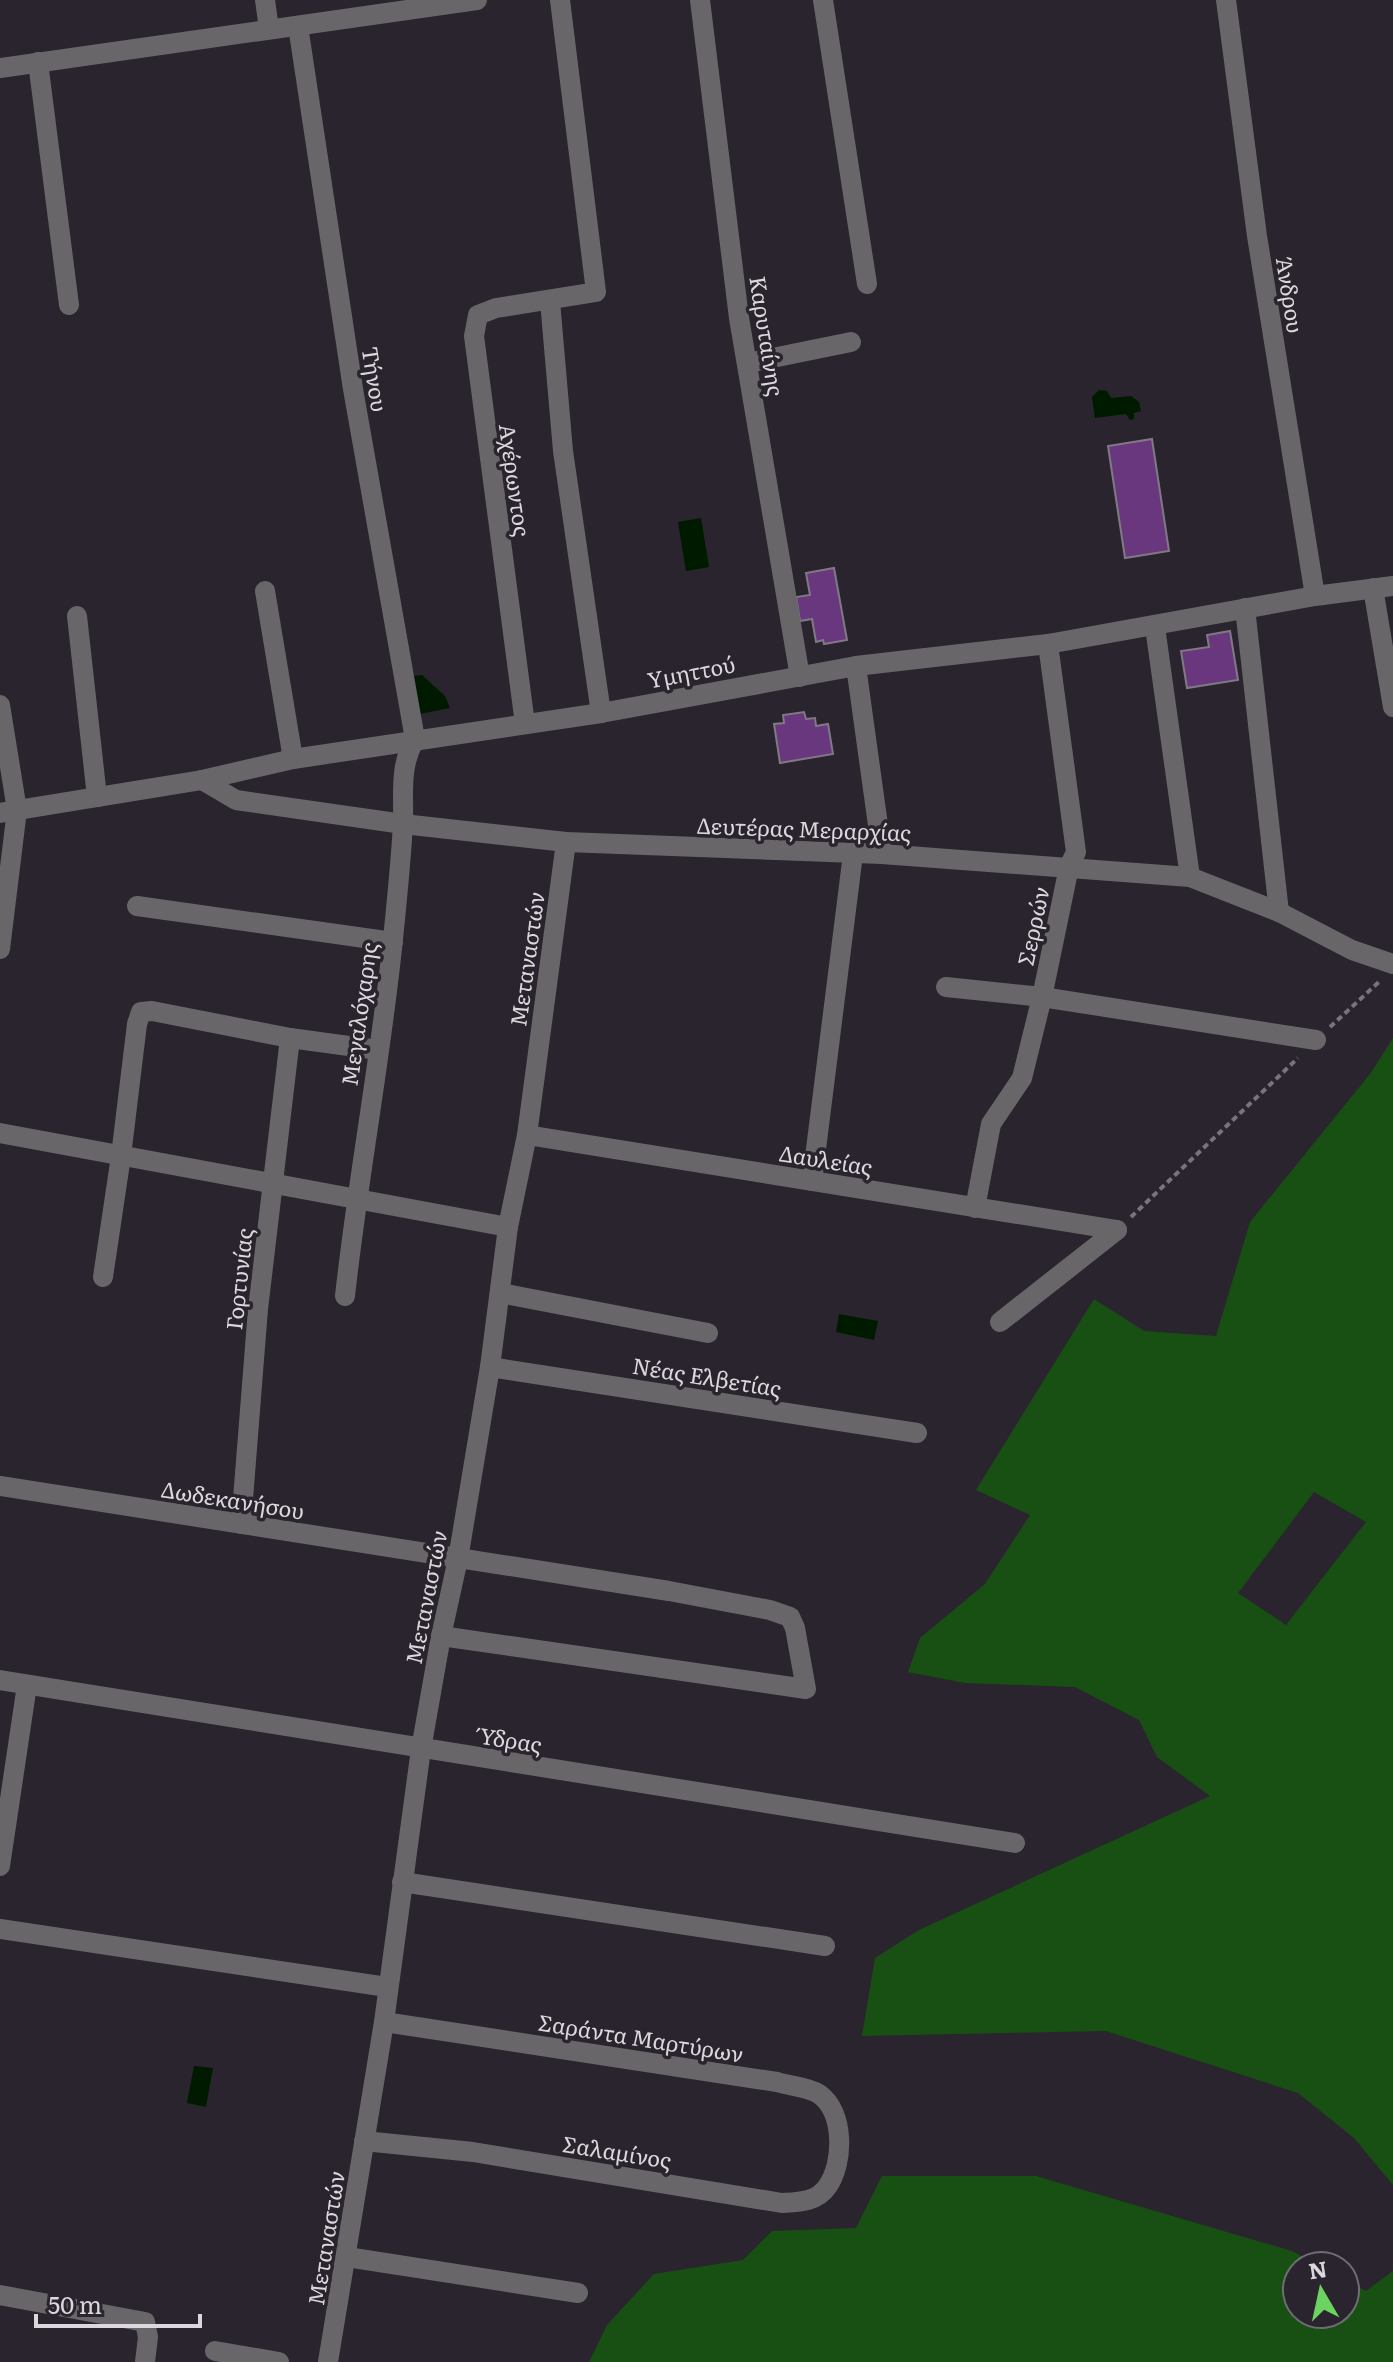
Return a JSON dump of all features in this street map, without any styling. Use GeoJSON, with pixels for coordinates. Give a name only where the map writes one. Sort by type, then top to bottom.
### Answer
{"type":"FeatureCollection","features":[{"type":"Feature","properties":{"kind":"street"},"geometry":{"type":"LineString","coordinates":[[265,0],[269,29]]}},
{"type":"Feature","properties":{"kind":"street"},"geometry":{"type":"LineString","coordinates":[[0,68],[477,0]]}},
{"type":"Feature","properties":{"kind":"street"},"geometry":{"type":"LineString","coordinates":[[560,0],[596,292],[550,301],[563,451],[601,713]]}},
{"type":"Feature","properties":{"kind":"street","name":"Καρυταίνης"},"geometry":{"type":"LineString","coordinates":[[700,0],[739,318],[800,677]]}},
{"type":"Feature","properties":{"kind":"street"},"geometry":{"type":"LineString","coordinates":[[823,0],[867,284]]}},
{"type":"Feature","properties":{"kind":"street","name":"Άνδρου"},"geometry":{"type":"LineString","coordinates":[[1226,0],[1257,236],[1315,596]]}},
{"type":"Feature","properties":{"kind":"street","name":"Τήνου"},"geometry":{"type":"LineString","coordinates":[[298,26],[353,389],[415,739]]}},
{"type":"Feature","properties":{"kind":"street"},"geometry":{"type":"LineString","coordinates":[[38,62],[69,305]]}},
{"type":"Feature","properties":{"kind":"street","name":"Αχέρωντος"},"geometry":{"type":"LineString","coordinates":[[525,724],[474,336],[478,315],[496,308],[550,301]]}},
{"type":"Feature","properties":{"kind":"street"},"geometry":{"type":"LineString","coordinates":[[748,363],[851,342]]}},
{"type":"Feature","properties":{"kind":"street"},"geometry":{"type":"LineString","coordinates":[[1383,587],[1393,707]]}},
{"type":"Feature","properties":{"kind":"street","name":"Υμηττού"},"geometry":{"type":"LineString","coordinates":[[8,812],[202,780],[293,759],[601,713],[856,666],[1048,644],[1315,596],[1383,587]]}},
{"type":"Feature","properties":{"kind":"street"},"geometry":{"type":"LineString","coordinates":[[265,591],[293,759]]}},
{"type":"Feature","properties":{"kind":"street"},"geometry":{"type":"LineString","coordinates":[[1245,608],[1279,912]]}},
{"type":"Feature","properties":{"kind":"street"},"geometry":{"type":"LineString","coordinates":[[77,616],[97,797]]}},
{"type":"Feature","properties":{"kind":"street"},"geometry":{"type":"LineString","coordinates":[[1155,627],[1190,877]]}},
{"type":"Feature","properties":{"kind":"street","name":"Σερρών"},"geometry":{"type":"LineString","coordinates":[[975,1208],[991,1124],[1022,1078],[1069,867],[1076,852],[1048,644]]}},
{"type":"Feature","properties":{"kind":"street"},"geometry":{"type":"LineString","coordinates":[[856,666],[882,854]]}},
{"type":"Feature","properties":{"kind":"street"},"geometry":{"type":"LineString","coordinates":[[0,705],[8,812],[0,949]]}},
{"type":"Feature","properties":{"kind":"street","name":"Μεγαλόχαρης"},"geometry":{"type":"LineString","coordinates":[[345,1296],[393,942],[403,824],[403,770],[406,755],[415,739]]}},
{"type":"Feature","properties":{"kind":"street","name":"Δευτέρας Μεραρχίας"},"geometry":{"type":"LineString","coordinates":[[202,780],[236,800],[403,824],[566,842],[882,854],[1190,877],[1279,912],[1388,971]]}},
{"type":"Feature","properties":{"kind":"street","name":"Μεταναστών"},"geometry":{"type":"LineString","coordinates":[[328,2362],[384,2022],[421,1749],[458,1559],[490,1367],[508,1227],[527,1135],[566,842]]}},
{"type":"Feature","properties":{"kind":"street"},"geometry":{"type":"LineString","coordinates":[[812,1181],[853,854]]}},
{"type":"Feature","properties":{"kind":"street"},"geometry":{"type":"LineString","coordinates":[[137,906],[393,942]]}},
{"type":"Feature","properties":{"kind":"street"},"geometry":{"type":"LineString","coordinates":[[946,987],[1042,997],[1316,1040]]}},
{"type":"Feature","properties":{"kind":"street"},"geometry":{"type":"LineString","coordinates":[[103,1277],[141,1012],[152,1011],[290,1038],[378,1050]]}},
{"type":"Feature","properties":{"kind":"street","name":"Γορτυνίας"},"geometry":{"type":"LineString","coordinates":[[241,1524],[258,1309],[290,1038]]}},
{"type":"Feature","properties":{"kind":"street"},"geometry":{"type":"LineString","coordinates":[[0,1133],[508,1227]]}},
{"type":"Feature","properties":{"kind":"street","name":"Δαυλείας"},"geometry":{"type":"LineString","coordinates":[[527,1135],[1117,1230]]}},
{"type":"Feature","properties":{"kind":"street"},"geometry":{"type":"LineString","coordinates":[[1000,1322],[1117,1230]]}},
{"type":"Feature","properties":{"kind":"street"},"geometry":{"type":"LineString","coordinates":[[500,1293],[708,1333]]}},
{"type":"Feature","properties":{"kind":"street","name":"Νέας Ελβετίας"},"geometry":{"type":"LineString","coordinates":[[490,1367],[917,1433]]}},
{"type":"Feature","properties":{"kind":"street","name":"Δωδεκανήσου"},"geometry":{"type":"LineString","coordinates":[[0,1486],[669,1591],[770,1610],[790,1617],[795,1628],[806,1689],[441,1636]]}},
{"type":"Feature","properties":{"kind":"street","name":"Ύδρας"},"geometry":{"type":"LineString","coordinates":[[0,1680],[1015,1843]]}},
{"type":"Feature","properties":{"kind":"street"},"geometry":{"type":"LineString","coordinates":[[0,1866],[5,1801],[27,1685]]}},
{"type":"Feature","properties":{"kind":"street"},"geometry":{"type":"LineString","coordinates":[[402,1882],[825,1946]]}},
{"type":"Feature","properties":{"kind":"street"},"geometry":{"type":"LineString","coordinates":[[0,1929],[387,1987]]}},
{"type":"Feature","properties":{"kind":"street","name":"Σαράντα Μαρτύρων"},"geometry":{"type":"LineString","coordinates":[[384,2022],[777,2082],[819,2094],[836,2116],[838,2159]]}},
{"type":"Feature","properties":{"kind":"street","name":"Σαλαμίνος"},"geometry":{"type":"LineString","coordinates":[[364,2141],[473,2152],[782,2203],[807,2202],[827,2188],[838,2159]]}},
{"type":"Feature","properties":{"kind":"street"},"geometry":{"type":"LineString","coordinates":[[347,2257],[578,2293]]}},
{"type":"Feature","properties":{"kind":"street"},"geometry":{"type":"LineString","coordinates":[[0,2295],[145,2322],[148,2337],[145,2362]]}},
{"type":"Feature","properties":{"kind":"street"},"geometry":{"type":"LineString","coordinates":[[215,2351],[279,2362]]}},
{"type":"Feature","properties":{"kind":"path"},"geometry":{"type":"LineString","coordinates":[[1117,1230],[1388,971]]}},
{"type":"Feature","properties":{"kind":"green space"},"geometry":{"type":"Polygon","coordinates":[[[1393,1038],[1393,2185],[1354,2138],[1298,2093],[1106,2031],[862,2036],[875,1958],[919,1930],[1210,1796],[1157,1757],[1139,1720],[1075,1687],[965,1683],[908,1672],[920,1638],[985,1584],[1030,1515],[976,1490],[1094,1299],[1144,1331],[1216,1336],[1250,1222],[1370,1074],[1393,1038]],[[1314,1492],[1238,1593],[1286,1625],[1366,1522],[1314,1492]]]}},
{"type":"Feature","properties":{"kind":"green space"},"geometry":{"type":"Polygon","coordinates":[[[882,2176],[1036,2176],[1289,2250],[1281,2250],[1281,2330],[1361,2330],[1361,2288],[1366,2291],[1393,2271],[1393,2362],[589,2362],[607,2325],[654,2274],[743,2260],[772,2231],[856,2228],[882,2176]]]}},
{"type":"Feature","properties":{"kind":"shaded area"},"geometry":{"type":"Polygon","coordinates":[[[1099,390],[1107,391],[1111,398],[1131,396],[1139,402],[1141,411],[1134,413],[1134,419],[1130,420],[1126,414],[1095,418],[1092,397],[1099,390]]]}},
{"type":"Feature","properties":{"kind":"shaded area"},"geometry":{"type":"Polygon","coordinates":[[[701,518],[709,567],[686,571],[678,522],[701,518]]]}},
{"type":"Feature","properties":{"kind":"shaded area"},"geometry":{"type":"Polygon","coordinates":[[[422,675],[445,696],[450,708],[420,714],[413,676],[422,675]]]}},
{"type":"Feature","properties":{"kind":"shaded area"},"geometry":{"type":"Polygon","coordinates":[[[839,1314],[878,1321],[874,1340],[836,1332],[839,1314]]]}},
{"type":"Feature","properties":{"kind":"shaded area"},"geometry":{"type":"Polygon","coordinates":[[[194,2066],[213,2068],[206,2107],[187,2103],[194,2066]]]}},
{"type":"Feature","properties":{"kind":"building"},"geometry":{"type":"Polygon","coordinates":[[[1152,439],[1169,551],[1125,558],[1108,446],[1152,439]]]}},
{"type":"Feature","properties":{"kind":"building"},"geometry":{"type":"Polygon","coordinates":[[[834,568],[847,640],[824,644],[823,640],[816,642],[812,619],[800,621],[796,597],[810,595],[806,573],[834,568]]]}},
{"type":"Feature","properties":{"kind":"building"},"geometry":{"type":"Polygon","coordinates":[[[1230,631],[1238,680],[1187,688],[1181,651],[1209,647],[1207,635],[1230,631]]]}},
{"type":"Feature","properties":{"kind":"building"},"geometry":{"type":"Polygon","coordinates":[[[804,712],[806,719],[815,718],[816,726],[828,724],[833,754],[780,763],[774,724],[784,723],[783,715],[804,712]]]}}]}
